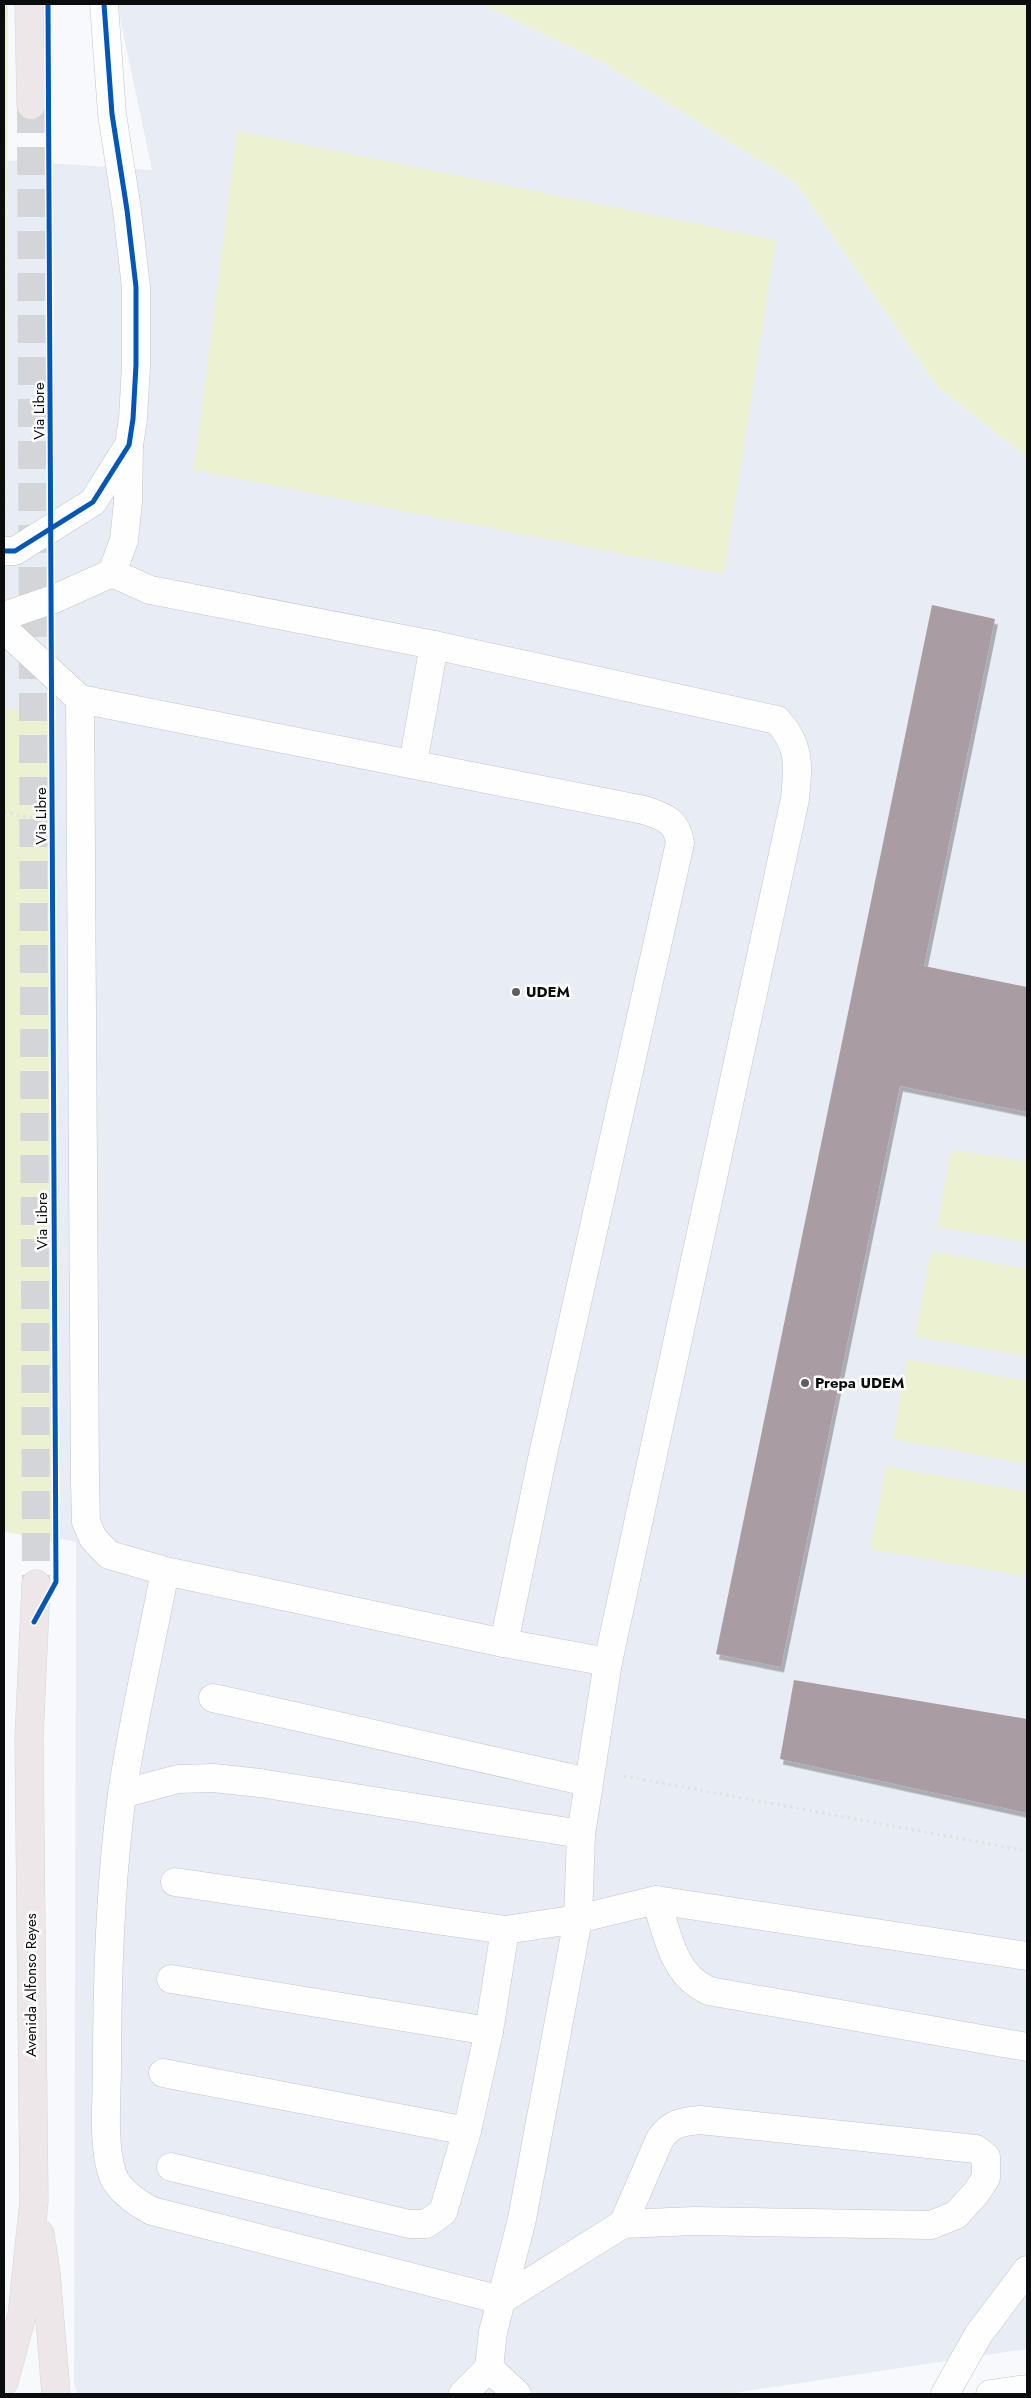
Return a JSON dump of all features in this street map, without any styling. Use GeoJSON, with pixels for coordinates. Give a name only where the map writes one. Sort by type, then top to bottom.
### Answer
{"type":"FeatureCollection","features":[{"type":"Feature","properties":{"kind":"main road"},"geometry":{"type":"LineString","coordinates":[[29,4],[31,105]]}},
{"type":"Feature","properties":{"kind":"main road","name":"Avenida Alfonso Reyes"},"geometry":{"type":"LineString","coordinates":[[4,2382],[22,2315],[34,2201],[29,1739],[36,1584]]}},
{"type":"Feature","properties":{"kind":"main road"},"geometry":{"type":"LineString","coordinates":[[34,2201],[46,2273],[56,2394]]}},
{"type":"Feature","properties":{"kind":"street"},"geometry":{"type":"LineString","coordinates":[[4,616],[54,599],[112,573],[124,540],[128,502],[129,445],[133,419],[136,365],[136,287],[127,210],[112,114],[104,4]]}},
{"type":"Feature","properties":{"kind":"street"},"geometry":{"type":"LineString","coordinates":[[4,551],[14,551],[93,502],[129,445]]}},
{"type":"Feature","properties":{"kind":"street"},"geometry":{"type":"LineString","coordinates":[[112,573],[150,590],[434,645],[777,720],[789,733],[796,750],[798,768],[795,799],[608,1662],[581,1834],[578,1919],[522,2219],[493,2332],[489,2368],[463,2394]]}},
{"type":"Feature","properties":{"kind":"street"},"geometry":{"type":"LineString","coordinates":[[4,629],[80,698],[644,810],[670,821],[678,830],[680,843],[544,1449],[504,1643]]}},
{"type":"Feature","properties":{"kind":"street"},"geometry":{"type":"LineString","coordinates":[[413,764],[434,645]]}},
{"type":"Feature","properties":{"kind":"street"},"geometry":{"type":"LineString","coordinates":[[80,698],[66,826],[86,1522],[93,1538],[109,1555],[165,1571],[504,1643],[608,1662]]}},
{"type":"Feature","properties":{"kind":"street"},"geometry":{"type":"LineString","coordinates":[[165,1571],[122,1794],[115,1866],[107,1979],[108,2148],[114,2177],[122,2188],[139,2204],[152,2211],[501,2300],[623,2224],[694,2221],[931,2225],[956,2215],[976,2193],[986,2178],[986,2157],[976,2149],[700,2120],[687,2121],[667,2128],[660,2139],[623,2224]]}},
{"type":"Feature","properties":{"kind":"street"},"geometry":{"type":"LineString","coordinates":[[213,1698],[590,1776]]}},
{"type":"Feature","properties":{"kind":"street"},"geometry":{"type":"LineString","coordinates":[[122,1794],[178,1779],[214,1778],[260,1783],[581,1834]]}},
{"type":"Feature","properties":{"kind":"street"},"geometry":{"type":"LineString","coordinates":[[176,1882],[506,1930],[578,1919],[656,1900],[998,1950],[1027,1956]]}},
{"type":"Feature","properties":{"kind":"street"},"geometry":{"type":"LineString","coordinates":[[656,1900],[678,1964],[687,1978],[709,1991],[1027,2047]]}},
{"type":"Feature","properties":{"kind":"street"},"geometry":{"type":"LineString","coordinates":[[171,2167],[409,2224],[426,2224],[443,2212],[467,2131],[489,2031],[506,1930]]}},
{"type":"Feature","properties":{"kind":"street"},"geometry":{"type":"LineString","coordinates":[[171,1979],[489,2031]]}},
{"type":"Feature","properties":{"kind":"street"},"geometry":{"type":"LineString","coordinates":[[163,2073],[467,2131]]}},
{"type":"Feature","properties":{"kind":"street"},"geometry":{"type":"LineString","coordinates":[[945,2394],[978,2335],[1027,2270]]}},
{"type":"Feature","properties":{"kind":"street"},"geometry":{"type":"LineString","coordinates":[[489,2368],[517,2394]]}},
{"type":"Feature","properties":{"kind":"street"},"geometry":{"type":"LineString","coordinates":[[990,2394],[1027,2389]]}},
{"type":"Feature","properties":{"kind":"path"},"geometry":{"type":"LineString","coordinates":[[4,812],[66,826]]}},
{"type":"Feature","properties":{"kind":"path"},"geometry":{"type":"LineString","coordinates":[[590,1776],[1027,1851]]}},
{"type":"Feature","properties":{"kind":"shaded area","name":"UDEM"},"geometry":{"type":"Polygon","coordinates":[[[117,4],[487,4],[488,7],[600,61],[796,183],[937,386],[1027,457],[1027,2349],[727,2394],[77,2394],[74,2383],[76,1542],[4,1528],[4,160],[152,170],[117,4]]]}},
{"type":"Feature","properties":{"kind":"green space"},"geometry":{"type":"Polygon","coordinates":[[[4,4],[8,4],[5,708],[54,716],[56,1543],[4,1531],[4,4]]]}},
{"type":"Feature","properties":{"kind":"green space"},"geometry":{"type":"Polygon","coordinates":[[[487,4],[1027,4],[1027,457],[937,386],[796,183],[600,61],[488,7],[487,4]]]}},
{"type":"Feature","properties":{"kind":"green space"},"geometry":{"type":"Polygon","coordinates":[[[237,131],[776,240],[724,574],[194,470],[237,131]]]}},
{"type":"Feature","properties":{"kind":"green space"},"geometry":{"type":"Polygon","coordinates":[[[951,1149],[1027,1162],[1027,1242],[937,1227],[951,1149]]]}},
{"type":"Feature","properties":{"kind":"green space"},"geometry":{"type":"Polygon","coordinates":[[[931,1251],[1027,1269],[1027,1356],[915,1337],[931,1251]]]}},
{"type":"Feature","properties":{"kind":"green space"},"geometry":{"type":"Polygon","coordinates":[[[907,1359],[1027,1381],[1027,1464],[893,1439],[907,1359]]]}},
{"type":"Feature","properties":{"kind":"green space"},"geometry":{"type":"Polygon","coordinates":[[[886,1466],[1027,1492],[1027,1557],[1024,1576],[870,1549],[886,1466]]]}},
{"type":"Feature","properties":{"kind":"building","name":"Prepa UDEM"},"geometry":{"type":"Polygon","coordinates":[[[932,605],[995,619],[924,966],[1027,987],[1027,1112],[900,1086],[781,1667],[716,1654],[932,605]]]}},
{"type":"Feature","properties":{"kind":"building"},"geometry":{"type":"Polygon","coordinates":[[[794,1680],[1027,1719],[1027,1813],[780,1759],[794,1680]]]}},
{"type":"Feature","properties":{"kind":"tunnel"},"geometry":{"type":"LineString","coordinates":[[31,105],[36,1584]]}},
{"type":"Feature","properties":{"kind":"cycle path","name":"Via Libre"},"geometry":{"type":"LineString","coordinates":[[34,1622],[56,1582],[48,4]]}},
{"type":"Feature","properties":{"kind":"cycle path"},"geometry":{"type":"LineString","coordinates":[[4,551],[15,551],[93,502],[129,445],[133,419],[136,365],[136,287],[127,210],[112,114],[104,4]]}},
{"type":"Feature","properties":{"kind":"place","name":"UDEM"},"geometry":{"type":"Point","coordinates":[516,992]}},
{"type":"Feature","properties":{"kind":"place","name":"Prepa UDEM"},"geometry":{"type":"Point","coordinates":[805,1383]}}]}
